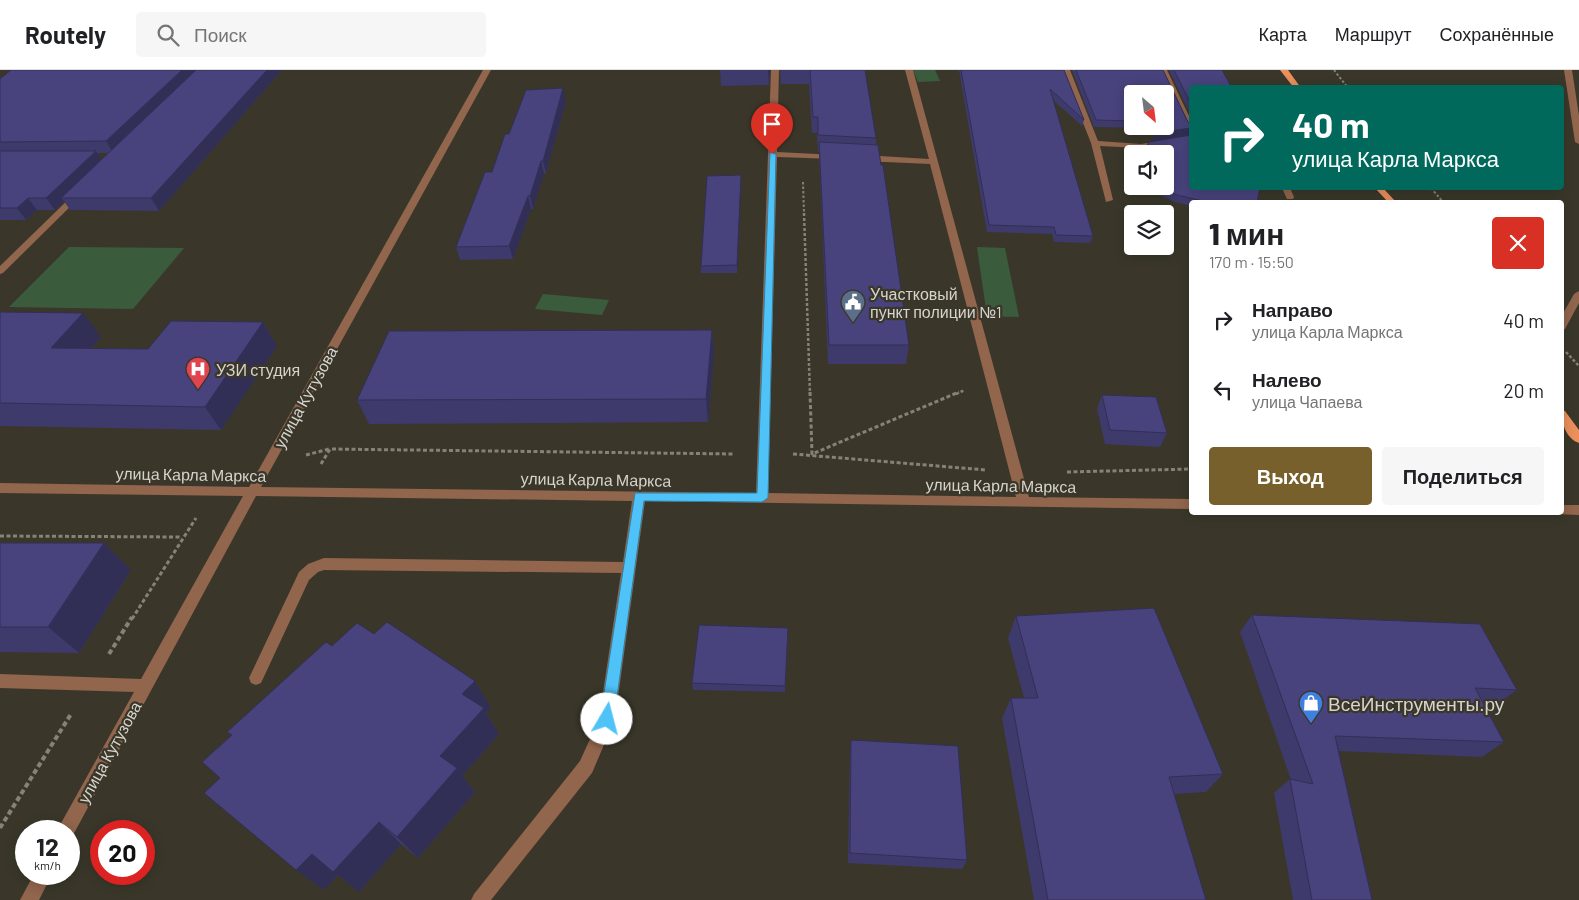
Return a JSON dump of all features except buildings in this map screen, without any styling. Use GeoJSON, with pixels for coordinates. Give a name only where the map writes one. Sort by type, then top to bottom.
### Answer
{"type":"FeatureCollection","features":[{"type":"Feature","properties":{"kind":"main road"},"geometry":{"type":"LineString","coordinates":[[1284,70],[1296,85]]}},
{"type":"Feature","properties":{"kind":"main road"},"geometry":{"type":"LineString","coordinates":[[1381,190],[1390,200]]}},
{"type":"Feature","properties":{"kind":"main road"},"geometry":{"type":"LineString","coordinates":[[1564,418],[1579,439]]}},
{"type":"Feature","properties":{"kind":"street","name":"улица Кутузова"},"geometry":{"type":"LineString","coordinates":[[72,820],[252,490],[488,70]]}},
{"type":"Feature","properties":{"kind":"street"},"geometry":{"type":"LineString","coordinates":[[762,498],[775,70]]}},
{"type":"Feature","properties":{"kind":"street"},"geometry":{"type":"LineString","coordinates":[[909,70],[1024,502]]}},
{"type":"Feature","properties":{"kind":"street"},"geometry":{"type":"LineString","coordinates":[[1066,70],[1095,143],[1109,200]]}},
{"type":"Feature","properties":{"kind":"street"},"geometry":{"type":"LineString","coordinates":[[1163,70],[1189,124]]}},
{"type":"Feature","properties":{"kind":"street"},"geometry":{"type":"LineString","coordinates":[[1568,70],[1579,142]]}},
{"type":"Feature","properties":{"kind":"street"},"geometry":{"type":"LineString","coordinates":[[1095,143],[1141,146],[1189,138]]}},
{"type":"Feature","properties":{"kind":"street"},"geometry":{"type":"LineString","coordinates":[[772,154],[848,158]]}},
{"type":"Feature","properties":{"kind":"street"},"geometry":{"type":"LineString","coordinates":[[858,158],[933,162]]}},
{"type":"Feature","properties":{"kind":"street"},"geometry":{"type":"LineString","coordinates":[[0,271],[87,186]]}},
{"type":"Feature","properties":{"kind":"street"},"geometry":{"type":"LineString","coordinates":[[1287,190],[1290,197]]}},
{"type":"Feature","properties":{"kind":"street"},"geometry":{"type":"LineString","coordinates":[[1564,322],[1579,294]]}},
{"type":"Feature","properties":{"kind":"street","name":"улица Карла Маркса"},"geometry":{"type":"LineString","coordinates":[[0,488],[1189,504]]}},
{"type":"Feature","properties":{"kind":"street"},"geometry":{"type":"LineString","coordinates":[[480,900],[586,767],[607,719],[639,496]]}},
{"type":"Feature","properties":{"kind":"street"},"geometry":{"type":"LineString","coordinates":[[1564,510],[1579,510]]}},
{"type":"Feature","properties":{"kind":"street"},"geometry":{"type":"LineString","coordinates":[[256,678],[304,576],[313,568],[324,564],[628,568]]}},
{"type":"Feature","properties":{"kind":"street"},"geometry":{"type":"LineString","coordinates":[[0,681],[146,686]]}},
{"type":"Feature","properties":{"kind":"street"},"geometry":{"type":"LineString","coordinates":[[29,900],[37,885]]}},
{"type":"Feature","properties":{"kind":"path"},"geometry":{"type":"LineString","coordinates":[[1334,70],[1346,85]]}},
{"type":"Feature","properties":{"kind":"path"},"geometry":{"type":"LineString","coordinates":[[803,177],[812,454]]}},
{"type":"Feature","properties":{"kind":"path"},"geometry":{"type":"LineString","coordinates":[[1433,190],[1441,200]]}},
{"type":"Feature","properties":{"kind":"path"},"geometry":{"type":"LineString","coordinates":[[1564,349],[1579,366]]}},
{"type":"Feature","properties":{"kind":"path"},"geometry":{"type":"LineString","coordinates":[[812,454],[991,379]]}},
{"type":"Feature","properties":{"kind":"path"},"geometry":{"type":"LineString","coordinates":[[306,491],[330,449],[812,454],[1015,473],[1189,469]]}},
{"type":"Feature","properties":{"kind":"path"},"geometry":{"type":"LineString","coordinates":[[0,536],[182,537]]}},
{"type":"Feature","properties":{"kind":"green space"},"geometry":{"type":"Polygon","coordinates":[[[913,70],[935,70],[940,81],[918,82],[913,70]]]}},
{"type":"Feature","properties":{"kind":"green space"},"geometry":{"type":"Polygon","coordinates":[[[69,247],[184,248],[133,309],[9,307],[69,247]]]}},
{"type":"Feature","properties":{"kind":"green space"},"geometry":{"type":"Polygon","coordinates":[[[977,247],[1005,248],[1019,317],[987,316],[977,247]]]}},
{"type":"Feature","properties":{"kind":"green space"},"geometry":{"type":"Polygon","coordinates":[[[543,294],[609,300],[602,315],[535,309],[543,294]]]}},
{"type":"Feature","properties":{"kind":"place","name":"Участковый пункт полиции №1"},"geometry":{"type":"Point","coordinates":[853,323]}},
{"type":"Feature","properties":{"kind":"place","name":"УЗИ студия"},"geometry":{"type":"Point","coordinates":[198,390]}},
{"type":"Feature","properties":{"kind":"place","name":"ВсеИнструменты.ру"},"geometry":{"type":"Point","coordinates":[1311,724]}},
{"type":"Feature","properties":{"kind":"route"},"geometry":{"type":"LineString","coordinates":[[607,719],[639,496],[762,498],[772,154]]}}]}
